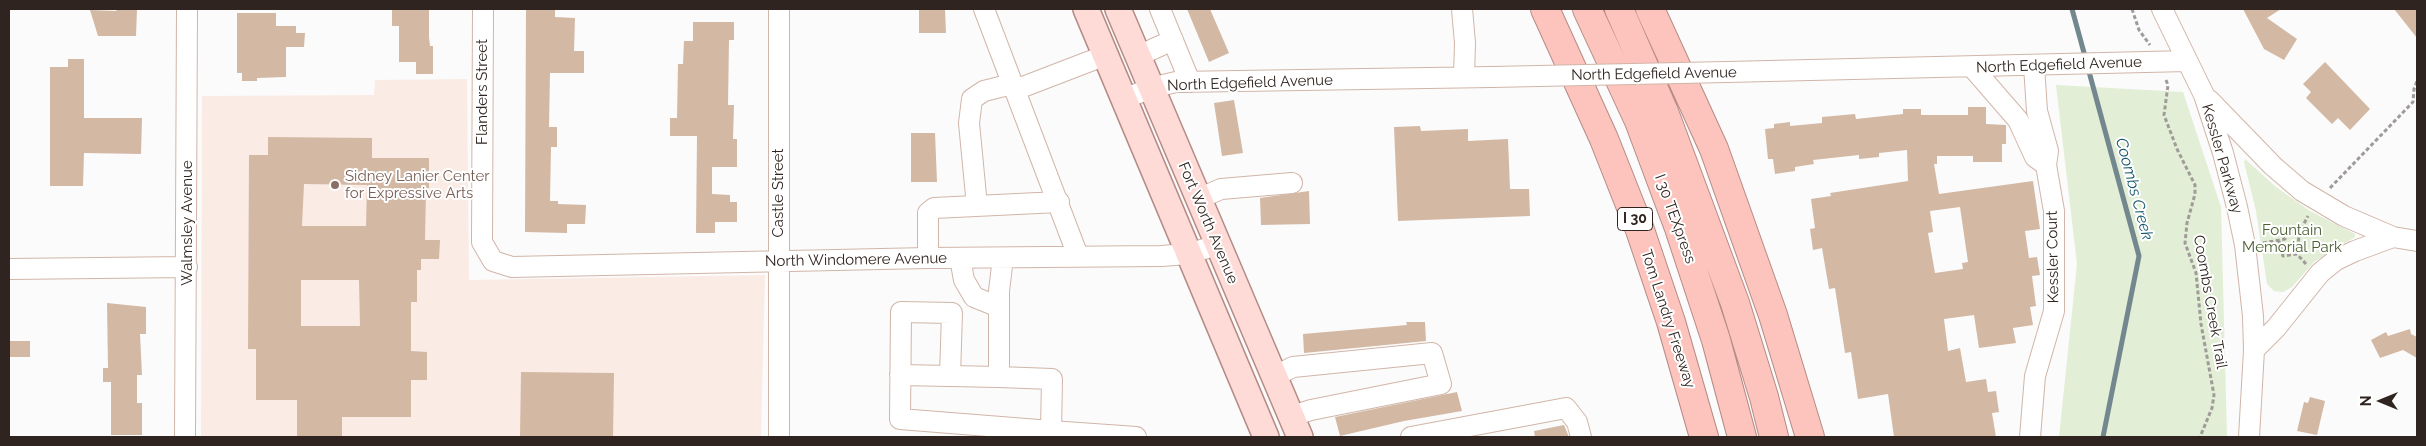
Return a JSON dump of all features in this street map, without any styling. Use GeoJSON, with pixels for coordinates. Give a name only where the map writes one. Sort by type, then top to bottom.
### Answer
{"type":"FeatureCollection","features":[{"type":"Feature","properties":{"kind":"highway","name":"Tom Landry Freeway"},"geometry":{"type":"LineString","coordinates":[[1545,9],[1604,139],[1640,230],[1671,322],[1704,437]]}},
{"type":"Feature","properties":{"kind":"highway","name":"I 30 TEXpress"},"geometry":{"type":"LineString","coordinates":[[1587,9],[1639,121],[1679,228],[1716,340],[1742,437]]}},
{"type":"Feature","properties":{"kind":"highway"},"geometry":{"type":"LineString","coordinates":[[1619,9],[1664,112],[1735,303],[1764,397],[1774,437]]}},
{"type":"Feature","properties":{"kind":"highway"},"geometry":{"type":"LineString","coordinates":[[1650,9],[1714,149],[1774,316],[1810,437]]}},
{"type":"Feature","properties":{"kind":"main road","name":"Fort Worth Avenue"},"geometry":{"type":"LineString","coordinates":[[1086,9],[1265,433]]}},
{"type":"Feature","properties":{"kind":"main road","name":"Fort Worth Avenue"},"geometry":{"type":"LineString","coordinates":[[1125,11],[1138,56],[1151,88],[1296,427]]}},
{"type":"Feature","properties":{"kind":"main road"},"geometry":{"type":"LineString","coordinates":[[1265,433],[1296,427]]}},
{"type":"Feature","properties":{"kind":"street","name":"Walmsley Avenue"},"geometry":{"type":"LineString","coordinates":[[185,437],[187,9]]}},
{"type":"Feature","properties":{"kind":"street","name":"Flanders Street"},"geometry":{"type":"LineString","coordinates":[[483,9],[482,242],[493,261]]}},
{"type":"Feature","properties":{"kind":"street","name":"Castle Street"},"geometry":{"type":"LineString","coordinates":[[779,9],[779,437]]}},
{"type":"Feature","properties":{"kind":"street"},"geometry":{"type":"LineString","coordinates":[[984,9],[1078,256]]}},
{"type":"Feature","properties":{"kind":"street"},"geometry":{"type":"LineString","coordinates":[[1160,9],[1190,82]]}},
{"type":"Feature","properties":{"kind":"street"},"geometry":{"type":"LineString","coordinates":[[1462,9],[1465,43],[1464,77]]}},
{"type":"Feature","properties":{"kind":"street","name":"Kessler Parkway"},"geometry":{"type":"LineString","coordinates":[[2162,9],[2204,95],[2223,153],[2245,245],[2253,316],[2254,350],[2249,437]]}},
{"type":"Feature","properties":{"kind":"street"},"geometry":{"type":"LineString","coordinates":[[1138,56],[1173,40]]}},
{"type":"Feature","properties":{"kind":"street"},"geometry":{"type":"LineString","coordinates":[[976,206],[969,123],[972,99],[984,91],[1014,87],[1106,55]]}},
{"type":"Feature","properties":{"kind":"street","name":"North Edgefield Avenue"},"geometry":{"type":"LineString","coordinates":[[1124,99],[1151,88],[1176,82],[2034,66],[2188,61]]}},
{"type":"Feature","properties":{"kind":"street","name":"Kessler Court"},"geometry":{"type":"LineString","coordinates":[[2030,437],[2035,376],[2054,310],[2054,211],[2046,165],[2048,151],[2037,111],[2034,66]]}},
{"type":"Feature","properties":{"kind":"street"},"geometry":{"type":"LineString","coordinates":[[1972,67],[2018,120],[2035,157],[2046,165]]}},
{"type":"Feature","properties":{"kind":"street"},"geometry":{"type":"LineString","coordinates":[[2204,95],[2273,166],[2302,190],[2344,216],[2393,237],[2417,241]]}},
{"type":"Feature","properties":{"kind":"street"},"geometry":{"type":"LineString","coordinates":[[2018,120],[2037,111]]}},
{"type":"Feature","properties":{"kind":"street"},"geometry":{"type":"LineString","coordinates":[[1198,199],[1221,189],[1292,183]]}},
{"type":"Feature","properties":{"kind":"street"},"geometry":{"type":"LineString","coordinates":[[928,258],[928,213],[934,208],[1059,202]]}},
{"type":"Feature","properties":{"kind":"street"},"geometry":{"type":"LineString","coordinates":[[2254,350],[2276,328],[2320,273],[2336,260],[2355,250],[2393,237]]}},
{"type":"Feature","properties":{"kind":"street","name":"North Windomere Avenue"},"geometry":{"type":"LineString","coordinates":[[493,261],[512,267],[1188,254],[1218,245]]}},
{"type":"Feature","properties":{"kind":"street"},"geometry":{"type":"LineString","coordinates":[[960,258],[964,280],[974,297],[998,307]]}},
{"type":"Feature","properties":{"kind":"street"},"geometry":{"type":"LineString","coordinates":[[998,378],[998,307],[1003,258]]}},
{"type":"Feature","properties":{"kind":"street"},"geometry":{"type":"LineString","coordinates":[[9,270],[187,267]]}},
{"type":"Feature","properties":{"kind":"street"},"geometry":{"type":"LineString","coordinates":[[950,376],[952,313],[901,312],[900,419],[1136,437]]}},
{"type":"Feature","properties":{"kind":"street"},"geometry":{"type":"LineString","coordinates":[[1273,377],[1293,367],[1432,353],[1441,384],[1311,410],[1296,427]]}},
{"type":"Feature","properties":{"kind":"street"},"geometry":{"type":"LineString","coordinates":[[900,375],[1052,379],[1051,431]]}},
{"type":"Feature","properties":{"kind":"street"},"geometry":{"type":"LineString","coordinates":[[1411,437],[1566,408],[1577,422],[1581,437]]}},
{"type":"Feature","properties":{"kind":"path"},"geometry":{"type":"LineString","coordinates":[[2132,9],[2139,30],[2148,39]]}},
{"type":"Feature","properties":{"kind":"path"},"geometry":{"type":"LineString","coordinates":[[2333,184],[2413,102],[2417,81]]}},
{"type":"Feature","properties":{"kind":"path","name":"Coombs Creek Trail"},"geometry":{"type":"LineString","coordinates":[[2168,85],[2164,115],[2194,185],[2195,194],[2187,223],[2185,243],[2196,273],[2201,324],[2214,395],[2212,408],[2200,437]]}},
{"type":"Feature","properties":{"kind":"path"},"geometry":{"type":"LineString","coordinates":[[2311,211],[2300,232],[2297,254],[2300,260],[2320,273]]}},
{"type":"Feature","properties":{"kind":"path"},"geometry":{"type":"LineString","coordinates":[[2245,245],[2285,239],[2290,229],[2300,232]]}},
{"type":"Feature","properties":{"kind":"path"},"geometry":{"type":"LineString","coordinates":[[2279,241],[2283,256],[2297,254]]}},
{"type":"Feature","properties":{"kind":"shaded area","name":"Sidney Lanier Center for Expressive Arts"},"geometry":{"type":"Polygon","coordinates":[[[467,79],[469,280],[765,275],[761,437],[201,437],[202,96],[374,95],[375,80],[467,79]]]}},
{"type":"Feature","properties":{"kind":"green space"},"geometry":{"type":"Polygon","coordinates":[[[2056,85],[2183,92],[2221,207],[2227,437],[2059,437],[2077,264],[2056,85]]]}},
{"type":"Feature","properties":{"kind":"green space","name":"Fountain Memorial Park"},"geometry":{"type":"Polygon","coordinates":[[[2245,159],[2276,187],[2310,211],[2355,234],[2355,237],[2314,262],[2292,287],[2283,292],[2274,291],[2267,284],[2256,211],[2244,162],[2245,159]]]}},
{"type":"Feature","properties":{"kind":"building"},"geometry":{"type":"Polygon","coordinates":[[[117,9],[137,9],[136,36],[98,36],[90,10],[116,11],[117,9]]]}},
{"type":"Feature","properties":{"kind":"building"},"geometry":{"type":"Polygon","coordinates":[[[392,9],[429,9],[429,37],[430,46],[433,46],[433,74],[416,74],[416,62],[399,62],[399,26],[392,26],[392,9]]]}},
{"type":"Feature","properties":{"kind":"building"},"geometry":{"type":"Polygon","coordinates":[[[526,9],[555,9],[555,17],[575,18],[574,51],[584,51],[584,73],[550,73],[549,127],[557,127],[557,147],[551,147],[550,201],[558,201],[558,204],[586,205],[585,224],[567,224],[567,233],[525,232],[526,9]]]}},
{"type":"Feature","properties":{"kind":"building"},"geometry":{"type":"Polygon","coordinates":[[[919,9],[945,9],[946,33],[919,33],[919,9]]]}},
{"type":"Feature","properties":{"kind":"building"},"geometry":{"type":"Polygon","coordinates":[[[1187,9],[1210,9],[1229,53],[1209,62],[1187,9]]]}},
{"type":"Feature","properties":{"kind":"building"},"geometry":{"type":"Polygon","coordinates":[[[2243,9],[2281,9],[2267,18],[2297,39],[2284,60],[2264,49],[2243,9]]]}},
{"type":"Feature","properties":{"kind":"building"},"geometry":{"type":"Polygon","coordinates":[[[2394,9],[2417,9],[2417,38],[2394,9]]]}},
{"type":"Feature","properties":{"kind":"building"},"geometry":{"type":"Polygon","coordinates":[[[237,13],[276,13],[276,26],[296,26],[296,33],[305,33],[304,47],[286,47],[286,77],[257,78],[257,81],[242,81],[242,73],[237,73],[237,13]]]}},
{"type":"Feature","properties":{"kind":"building"},"geometry":{"type":"Polygon","coordinates":[[[693,22],[734,22],[734,40],[729,40],[728,105],[734,105],[733,139],[737,139],[737,167],[712,167],[712,194],[730,195],[730,202],[737,202],[737,222],[715,222],[715,233],[696,233],[697,136],[670,136],[670,118],[677,118],[678,64],[683,64],[684,41],[693,41],[693,22]]]}},
{"type":"Feature","properties":{"kind":"building"},"geometry":{"type":"Polygon","coordinates":[[[68,59],[84,59],[84,118],[142,118],[141,154],[84,153],[83,186],[50,186],[50,67],[68,67],[68,59]]]}},
{"type":"Feature","properties":{"kind":"building"},"geometry":{"type":"Polygon","coordinates":[[[2325,62],[2370,109],[2350,130],[2338,118],[2332,124],[2306,98],[2311,92],[2303,84],[2325,62]]]}},
{"type":"Feature","properties":{"kind":"building"},"geometry":{"type":"Polygon","coordinates":[[[1234,100],[1243,153],[1222,156],[1214,103],[1234,100]]]}},
{"type":"Feature","properties":{"kind":"building"},"geometry":{"type":"Polygon","coordinates":[[[1968,107],[1986,107],[1986,124],[2006,125],[2006,144],[2002,144],[2002,162],[1973,162],[1973,156],[1937,156],[1937,164],[1934,164],[1939,194],[2033,181],[2040,229],[2025,231],[2029,258],[2037,257],[2040,275],[2032,276],[2036,306],[2030,307],[2033,325],[2013,328],[2016,343],[1979,348],[1974,315],[1944,319],[1948,351],[1960,348],[1966,382],[1986,379],[1988,392],[1996,391],[1999,412],[1992,413],[1996,437],[1894,437],[1888,394],[1858,399],[1851,352],[1845,353],[1835,288],[1829,289],[1822,248],[1813,250],[1810,229],[1815,228],[1811,199],[1831,196],[1830,193],[1908,181],[1907,150],[1879,153],[1879,157],[1859,159],[1859,155],[1813,160],[1814,164],[1795,167],[1795,171],[1775,174],[1773,159],[1768,159],[1765,129],[1774,128],[1774,124],[1790,122],[1790,126],[1822,123],[1822,117],[1855,114],[1856,119],[1903,114],[1903,109],[1921,109],[1921,115],[1968,115],[1968,107]],[[1960,207],[1930,211],[1933,232],[1928,233],[1935,273],[1963,269],[1962,263],[1968,262],[1960,207]]]}},
{"type":"Feature","properties":{"kind":"building"},"geometry":{"type":"Polygon","coordinates":[[[1420,126],[1421,131],[1468,129],[1468,141],[1508,139],[1510,189],[1529,189],[1530,216],[1398,221],[1394,127],[1420,126]]]}},
{"type":"Feature","properties":{"kind":"building"},"geometry":{"type":"Polygon","coordinates":[[[911,133],[935,133],[937,182],[911,182],[911,133]]]}},
{"type":"Feature","properties":{"kind":"building"},"geometry":{"type":"Polygon","coordinates":[[[268,137],[372,138],[372,158],[429,158],[429,188],[426,188],[425,240],[440,240],[439,259],[421,259],[421,270],[417,270],[417,302],[411,302],[411,351],[427,352],[427,380],[411,380],[411,417],[342,417],[342,437],[297,437],[297,400],[256,400],[256,349],[248,349],[249,155],[268,155],[268,137]],[[304,184],[302,226],[366,226],[367,185],[304,184]],[[301,280],[301,326],[360,326],[359,280],[301,280]]]}},
{"type":"Feature","properties":{"kind":"building"},"geometry":{"type":"Polygon","coordinates":[[[1309,191],[1310,224],[1261,225],[1260,198],[1309,191]]]}},
{"type":"Feature","properties":{"kind":"building"},"geometry":{"type":"Polygon","coordinates":[[[107,303],[146,307],[146,334],[140,334],[142,375],[137,375],[137,403],[142,403],[142,435],[111,435],[111,382],[103,382],[103,368],[108,368],[107,303]]]}},
{"type":"Feature","properties":{"kind":"building"},"geometry":{"type":"Polygon","coordinates":[[[1406,322],[1425,322],[1426,341],[1304,353],[1303,334],[1407,325],[1406,322]]]}},
{"type":"Feature","properties":{"kind":"building"},"geometry":{"type":"Polygon","coordinates":[[[2410,329],[2411,334],[2417,337],[2417,358],[2403,350],[2380,358],[2371,340],[2386,332],[2388,336],[2410,329]]]}},
{"type":"Feature","properties":{"kind":"building"},"geometry":{"type":"Polygon","coordinates":[[[9,341],[30,341],[30,357],[9,357],[9,341]]]}},
{"type":"Feature","properties":{"kind":"building"},"geometry":{"type":"Polygon","coordinates":[[[521,372],[614,373],[613,437],[520,437],[521,372]]]}},
{"type":"Feature","properties":{"kind":"building"},"geometry":{"type":"Polygon","coordinates":[[[1457,392],[1462,411],[1404,421],[1340,436],[1335,417],[1457,392]]]}},
{"type":"Feature","properties":{"kind":"building"},"geometry":{"type":"Polygon","coordinates":[[[2310,397],[2325,401],[2317,435],[2297,431],[2304,402],[2308,403],[2310,397]]]}},
{"type":"Feature","properties":{"kind":"building"},"geometry":{"type":"Polygon","coordinates":[[[1564,425],[1569,437],[1535,437],[1534,431],[1564,425]]]}},
{"type":"Feature","properties":{"kind":"waterway","name":"Coombs Creek"},"geometry":{"type":"LineString","coordinates":[[2072,9],[2086,60]]}},
{"type":"Feature","properties":{"kind":"waterway","name":"Coombs Creek"},"geometry":{"type":"LineString","coordinates":[[2088,68],[2139,256],[2103,437]]}},
{"type":"Feature","properties":{"kind":"place","name":"Sidney Lanier Center for Expressive Arts"},"geometry":{"type":"Point","coordinates":[335,185]}}]}
